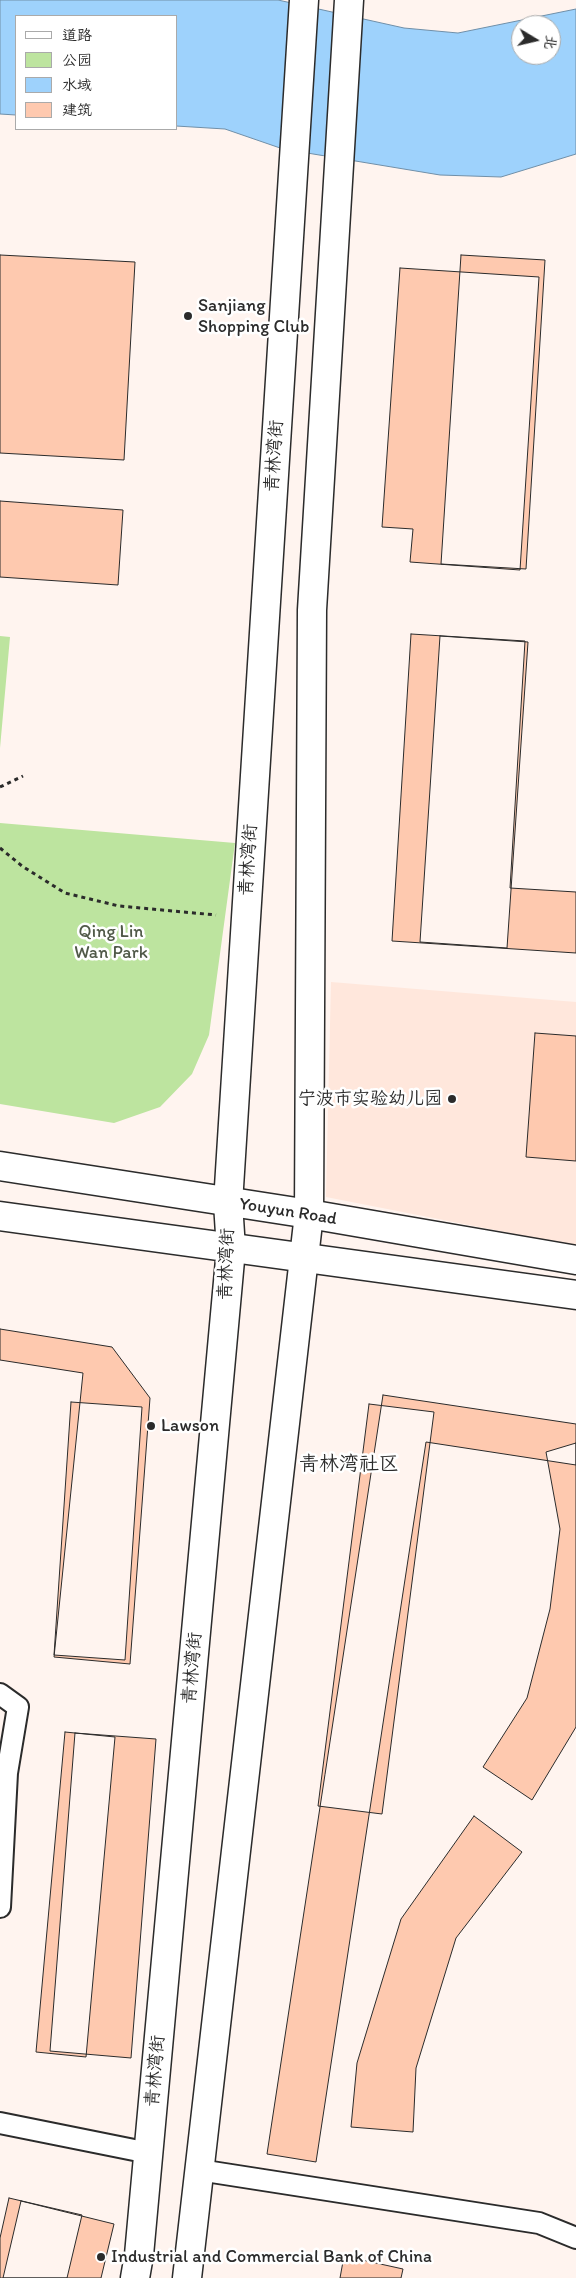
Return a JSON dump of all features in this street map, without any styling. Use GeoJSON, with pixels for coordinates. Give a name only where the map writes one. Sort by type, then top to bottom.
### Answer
{"type":"FeatureCollection","features":[{"type":"Feature","properties":{"kind":"street","name":"青林湾街"},"geometry":{"type":"LineString","coordinates":[[135,2278],[140,2254],[231,1249],[228,1203],[304,3]]}},
{"type":"Feature","properties":{"kind":"street"},"geometry":{"type":"LineString","coordinates":[[187,2278],[309,1214],[312,610],[349,7]]}},
{"type":"Feature","properties":{"kind":"street","name":"Youyun Road"},"geometry":{"type":"LineString","coordinates":[[0,1166],[228,1203],[309,1214],[576,1260]]}},
{"type":"Feature","properties":{"kind":"street"},"geometry":{"type":"LineString","coordinates":[[0,1216],[576,1295]]}},
{"type":"Feature","properties":{"kind":"lane"},"geometry":{"type":"LineString","coordinates":[[0,1694],[18,1706],[7,1773],[0,1907]]}},
{"type":"Feature","properties":{"kind":"lane"},"geometry":{"type":"LineString","coordinates":[[0,2123],[149,2153]]}},
{"type":"Feature","properties":{"kind":"lane"},"geometry":{"type":"LineString","coordinates":[[199,2170],[539,2223],[576,2238]]}},
{"type":"Feature","properties":{"kind":"path"},"geometry":{"type":"LineString","coordinates":[[0,787],[22,776]]}},
{"type":"Feature","properties":{"kind":"path"},"geometry":{"type":"LineString","coordinates":[[0,848],[22,866],[66,893],[119,906],[246,917]]}},
{"type":"Feature","properties":{"kind":"shaded area","name":"宁波市实验幼儿园"},"geometry":{"type":"Polygon","coordinates":[[[331,982],[576,1002],[576,1246],[326,1197],[331,982]]]}},
{"type":"Feature","properties":{"kind":"green space"},"geometry":{"type":"Polygon","coordinates":[[[0,636],[10,637],[0,748],[0,636]]]}},
{"type":"Feature","properties":{"kind":"green space","name":"Qing Lin Wan Park"},"geometry":{"type":"Polygon","coordinates":[[[0,823],[235,843],[209,1035],[192,1074],[160,1107],[114,1123],[0,1104],[0,823]]]}},
{"type":"Feature","properties":{"kind":"water"},"geometry":{"type":"Polygon","coordinates":[[[0,0],[278,0],[404,28],[458,33],[511,22],[511,65],[561,65],[561,15],[546,15],[576,9],[576,154],[501,177],[440,175],[283,149],[225,129],[178,126],[178,15],[15,15],[15,115],[0,114],[0,0]]]}},
{"type":"Feature","properties":{"kind":"building"},"geometry":{"type":"Polygon","coordinates":[[[0,255],[135,262],[124,460],[0,453],[0,255]]]}},
{"type":"Feature","properties":{"kind":"building"},"geometry":{"type":"Polygon","coordinates":[[[461,255],[545,260],[526,569],[441,564],[461,255]]]}},
{"type":"Feature","properties":{"kind":"building"},"geometry":{"type":"Polygon","coordinates":[[[400,268],[539,277],[520,570],[410,562],[413,529],[382,527],[400,268]]]}},
{"type":"Feature","properties":{"kind":"building"},"geometry":{"type":"Polygon","coordinates":[[[0,501],[123,510],[118,585],[0,577],[0,501]]]}},
{"type":"Feature","properties":{"kind":"building"},"geometry":{"type":"Polygon","coordinates":[[[411,634],[525,641],[510,888],[576,892],[576,953],[392,941],[411,634]]]}},
{"type":"Feature","properties":{"kind":"building"},"geometry":{"type":"Polygon","coordinates":[[[440,636],[528,642],[507,948],[420,942],[440,636]]]}},
{"type":"Feature","properties":{"kind":"building"},"geometry":{"type":"Polygon","coordinates":[[[535,1033],[576,1036],[576,1161],[526,1157],[535,1033]]]}},
{"type":"Feature","properties":{"kind":"building"},"geometry":{"type":"Polygon","coordinates":[[[0,1329],[112,1347],[150,1398],[130,1664],[54,1657],[83,1373],[0,1360],[0,1329]]]}},
{"type":"Feature","properties":{"kind":"building"},"geometry":{"type":"Polygon","coordinates":[[[383,1395],[576,1424],[576,1465],[426,1442],[316,2162],[267,2154],[383,1395]]]}},
{"type":"Feature","properties":{"kind":"building"},"geometry":{"type":"Polygon","coordinates":[[[71,1402],[142,1407],[125,1660],[54,1655],[71,1402]]]}},
{"type":"Feature","properties":{"kind":"building"},"geometry":{"type":"Polygon","coordinates":[[[369,1404],[434,1412],[382,1814],[318,1806],[369,1404]]]}},
{"type":"Feature","properties":{"kind":"building"},"geometry":{"type":"Polygon","coordinates":[[[576,1443],[576,1727],[532,1800],[483,1767],[527,1698],[550,1609],[560,1529],[546,1452],[576,1443]]]}},
{"type":"Feature","properties":{"kind":"building"},"geometry":{"type":"Polygon","coordinates":[[[65,1732],[115,1737],[86,2057],[36,2052],[65,1732]]]}},
{"type":"Feature","properties":{"kind":"building"},"geometry":{"type":"Polygon","coordinates":[[[75,1733],[156,1739],[131,2058],[50,2051],[75,1733]]]}},
{"type":"Feature","properties":{"kind":"building"},"geometry":{"type":"Polygon","coordinates":[[[474,1816],[522,1852],[456,1938],[416,2068],[413,2132],[351,2127],[357,2063],[401,1919],[474,1816]]]}},
{"type":"Feature","properties":{"kind":"building"},"geometry":{"type":"Polygon","coordinates":[[[9,2198],[82,2215],[67,2278],[0,2278],[0,2238],[9,2198]]]}},
{"type":"Feature","properties":{"kind":"building"},"geometry":{"type":"Polygon","coordinates":[[[21,2201],[114,2224],[101,2278],[3,2278],[21,2201]]]}},
{"type":"Feature","properties":{"kind":"building"},"geometry":{"type":"Polygon","coordinates":[[[344,2256],[403,2269],[401,2278],[340,2278],[344,2256]]]}},
{"type":"Feature","properties":{"kind":"place","name":"Sanjiang Shopping Club"},"geometry":{"type":"Point","coordinates":[188,316]}},
{"type":"Feature","properties":{"kind":"place","name":"宁波市实验幼儿园"},"geometry":{"type":"Point","coordinates":[452,1099]}},
{"type":"Feature","properties":{"kind":"place","name":"Lawson"},"geometry":{"type":"Point","coordinates":[151,1426]}},
{"type":"Feature","properties":{"kind":"place","name":"Industrial and Commercial Bank of China"},"geometry":{"type":"Point","coordinates":[101,2257]}},
{"type":"Feature","properties":{"kind":"district","name":"青林湾社区"},"geometry":{"type":"Point","coordinates":[349,1465]}}]}
